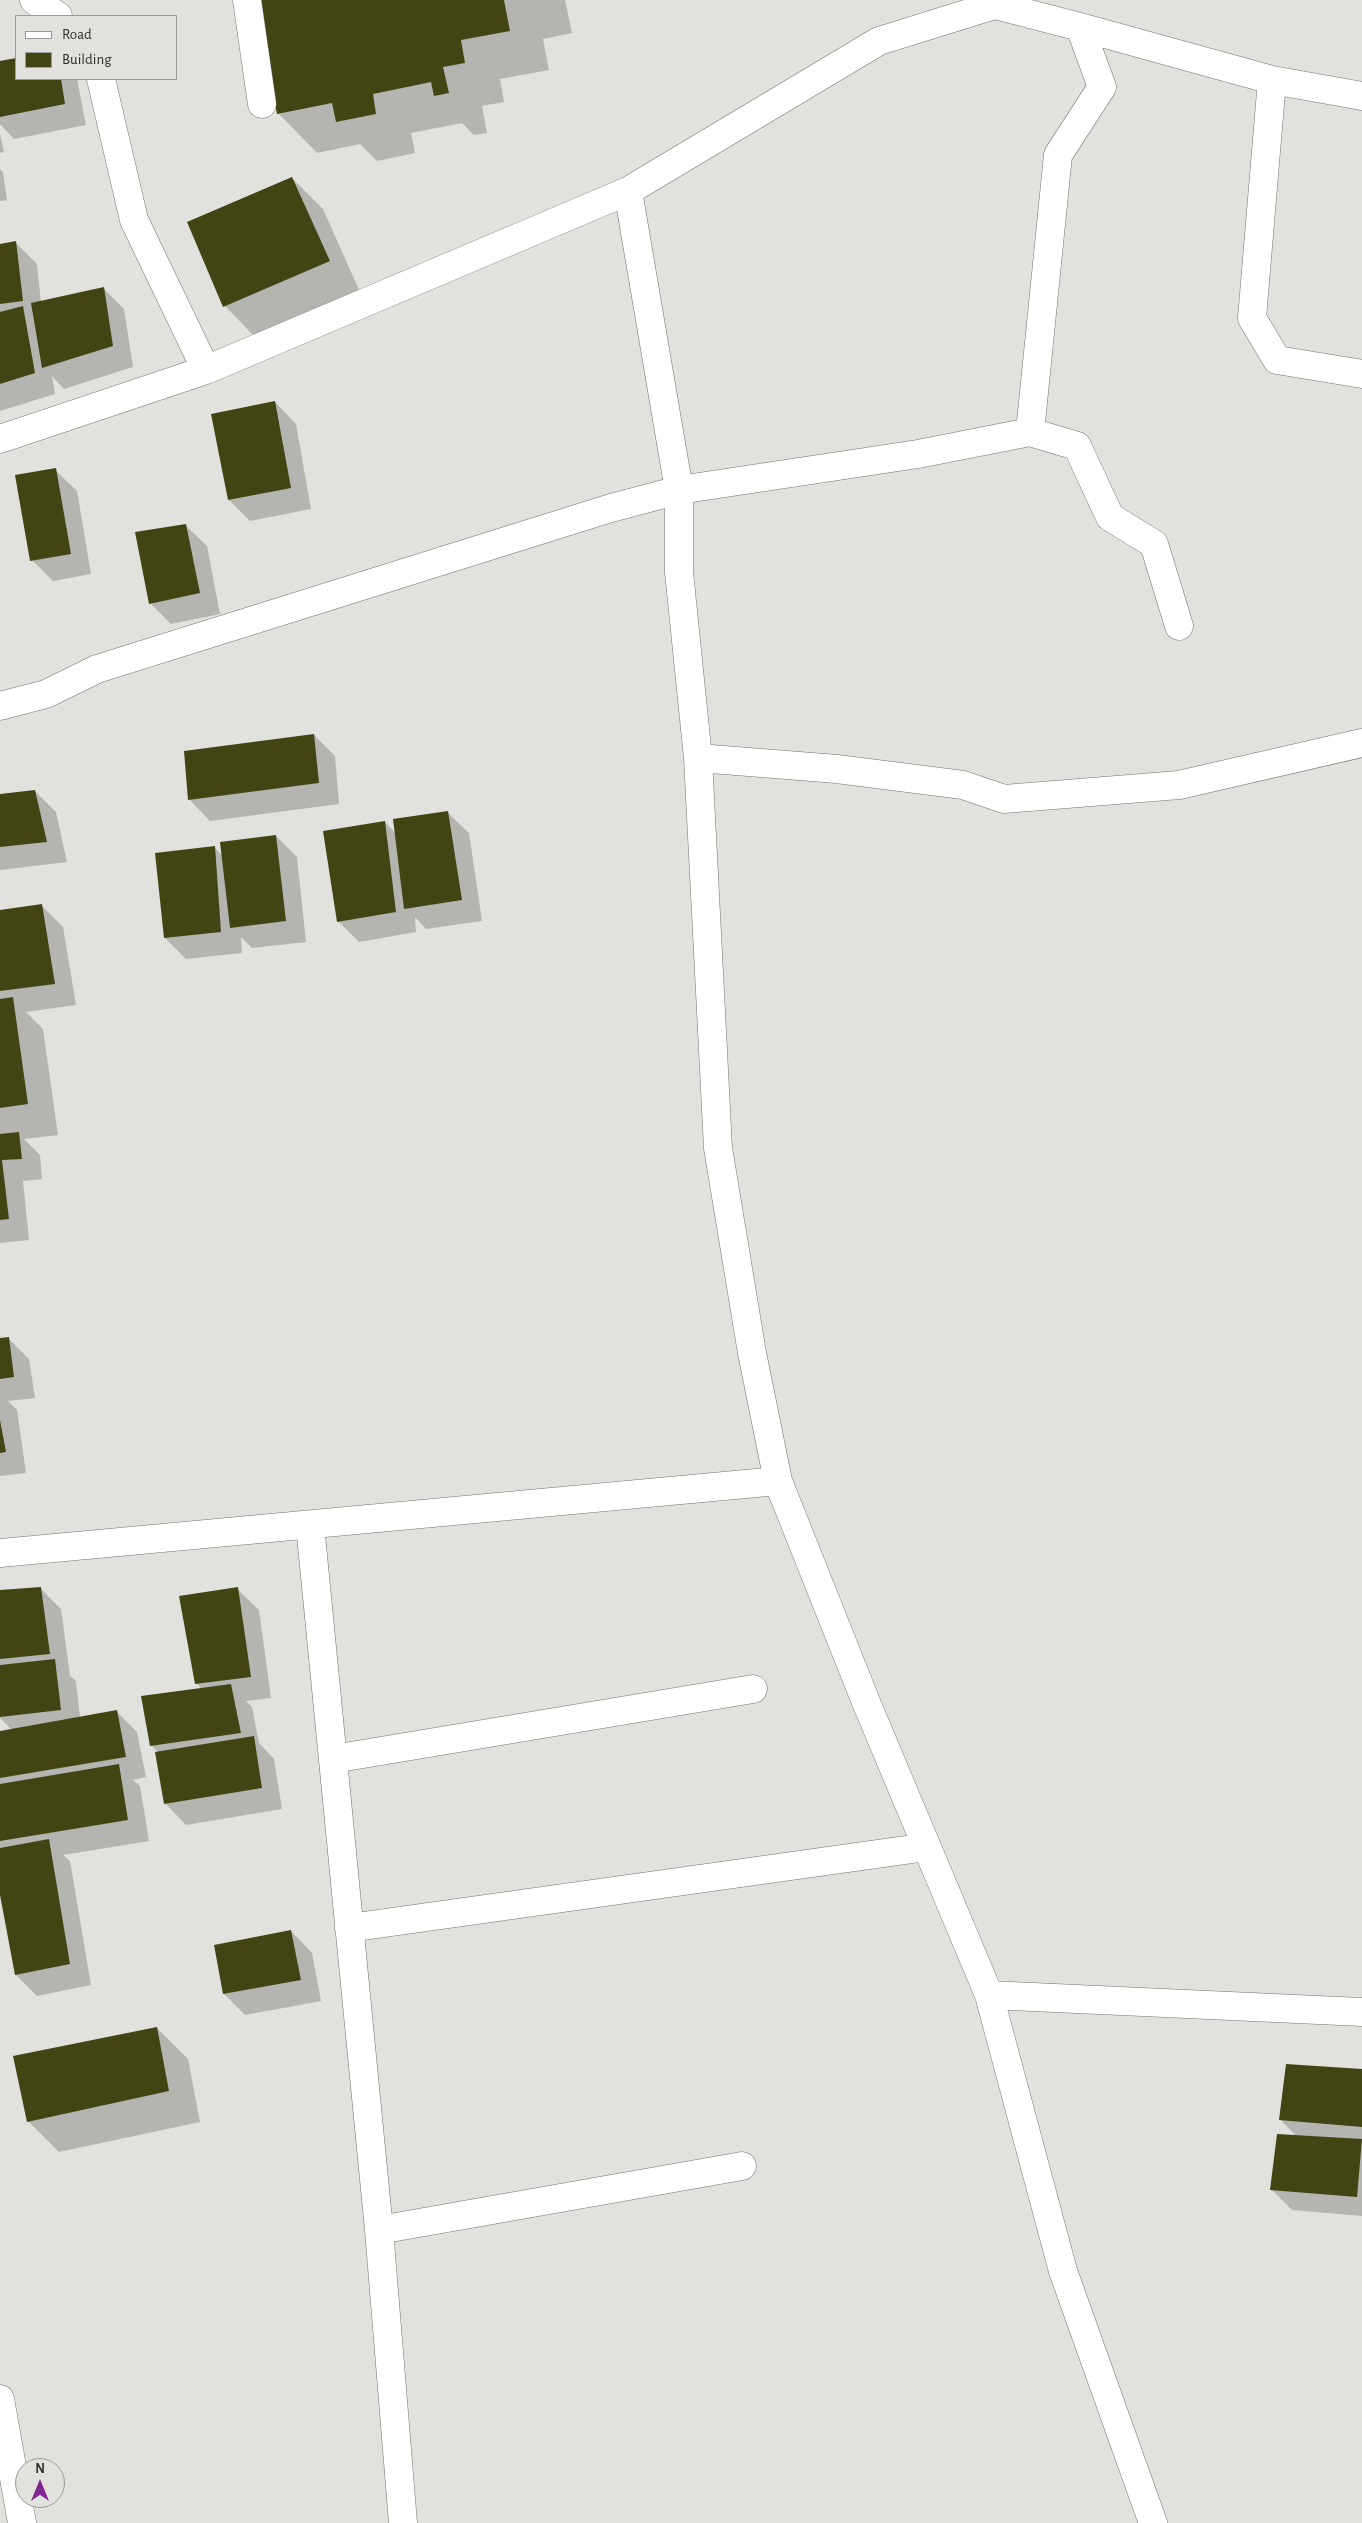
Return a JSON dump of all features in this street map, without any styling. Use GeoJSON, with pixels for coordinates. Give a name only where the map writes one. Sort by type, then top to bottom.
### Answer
{"type":"FeatureCollection","features":[{"type":"Feature","properties":{"kind":"street"},"geometry":{"type":"LineString","coordinates":[[34,0],[56,15]]}},
{"type":"Feature","properties":{"kind":"street"},"geometry":{"type":"LineString","coordinates":[[247,0],[262,104]]}},
{"type":"Feature","properties":{"kind":"street"},"geometry":{"type":"LineString","coordinates":[[0,440],[206,370],[628,191],[879,41],[993,3],[1272,80],[1362,96]]}},
{"type":"Feature","properties":{"kind":"street"},"geometry":{"type":"LineString","coordinates":[[1030,432],[1058,155],[1102,87],[1080,27]]}},
{"type":"Feature","properties":{"kind":"street"},"geometry":{"type":"LineString","coordinates":[[101,80],[134,220],[206,370]]}},
{"type":"Feature","properties":{"kind":"street"},"geometry":{"type":"LineString","coordinates":[[1272,80],[1252,318],[1277,360],[1362,374]]}},
{"type":"Feature","properties":{"kind":"street"},"geometry":{"type":"LineString","coordinates":[[628,191],[678,490],[679,572],[698,758],[718,1148],[752,1353],[778,1481],[988,1995],[1063,2271],[1153,2523]]}},
{"type":"Feature","properties":{"kind":"street"},"geometry":{"type":"LineString","coordinates":[[0,706],[46,694],[97,669],[601,510],[678,490],[918,454],[1030,432],[1077,446],[1110,517],[1154,544],[1180,626]]}},
{"type":"Feature","properties":{"kind":"street"},"geometry":{"type":"LineString","coordinates":[[698,758],[837,769],[962,785],[1004,799],[1180,785],[1362,743]]}},
{"type":"Feature","properties":{"kind":"street"},"geometry":{"type":"LineString","coordinates":[[0,1553],[778,1481]]}},
{"type":"Feature","properties":{"kind":"street"},"geometry":{"type":"LineString","coordinates":[[310,1525],[379,2230],[403,2523]]}},
{"type":"Feature","properties":{"kind":"street"},"geometry":{"type":"LineString","coordinates":[[333,1759],[753,1690]]}},
{"type":"Feature","properties":{"kind":"street"},"geometry":{"type":"LineString","coordinates":[[349,1928],[927,1847]]}},
{"type":"Feature","properties":{"kind":"street"},"geometry":{"type":"LineString","coordinates":[[988,1995],[1362,2012]]}},
{"type":"Feature","properties":{"kind":"street"},"geometry":{"type":"LineString","coordinates":[[379,2230],[742,2166]]}},
{"type":"Feature","properties":{"kind":"street"},"geometry":{"type":"LineString","coordinates":[[0,2399],[22,2523]]}},
{"type":"Feature","properties":{"kind":"building"},"geometry":{"type":"Polygon","coordinates":[[[254,0],[504,0],[510,31],[461,40],[465,63],[443,67],[449,93],[434,96],[431,82],[373,94],[376,114],[336,122],[332,103],[277,114],[254,0]]]}},
{"type":"Feature","properties":{"kind":"building"},"geometry":{"type":"Polygon","coordinates":[[[15,58],[15,80],[61,80],[65,104],[0,117],[0,61],[15,58]]]}},
{"type":"Feature","properties":{"kind":"building"},"geometry":{"type":"Polygon","coordinates":[[[292,177],[330,261],[223,307],[187,222],[292,177]]]}},
{"type":"Feature","properties":{"kind":"building"},"geometry":{"type":"Polygon","coordinates":[[[16,241],[23,301],[0,304],[0,244],[16,241]]]}},
{"type":"Feature","properties":{"kind":"building"},"geometry":{"type":"Polygon","coordinates":[[[104,287],[113,346],[42,368],[31,303],[104,287]]]}},
{"type":"Feature","properties":{"kind":"building"},"geometry":{"type":"Polygon","coordinates":[[[23,306],[35,373],[0,384],[0,312],[23,306]]]}},
{"type":"Feature","properties":{"kind":"building"},"geometry":{"type":"Polygon","coordinates":[[[275,401],[291,488],[228,500],[211,414],[275,401]]]}},
{"type":"Feature","properties":{"kind":"building"},"geometry":{"type":"Polygon","coordinates":[[[56,468],[71,554],[30,561],[15,475],[56,468]]]}},
{"type":"Feature","properties":{"kind":"building"},"geometry":{"type":"Polygon","coordinates":[[[186,524],[200,593],[149,604],[135,532],[186,524]]]}},
{"type":"Feature","properties":{"kind":"building"},"geometry":{"type":"Polygon","coordinates":[[[314,734],[319,783],[188,800],[184,751],[314,734]]]}},
{"type":"Feature","properties":{"kind":"building"},"geometry":{"type":"Polygon","coordinates":[[[35,790],[47,842],[0,847],[0,794],[35,790]]]}},
{"type":"Feature","properties":{"kind":"building"},"geometry":{"type":"Polygon","coordinates":[[[448,811],[462,900],[404,909],[393,819],[448,811]]]}},
{"type":"Feature","properties":{"kind":"building"},"geometry":{"type":"Polygon","coordinates":[[[385,821],[396,912],[337,922],[323,831],[385,821]]]}},
{"type":"Feature","properties":{"kind":"building"},"geometry":{"type":"Polygon","coordinates":[[[276,835],[286,921],[230,928],[220,842],[276,835]]]}},
{"type":"Feature","properties":{"kind":"building"},"geometry":{"type":"Polygon","coordinates":[[[215,846],[221,932],[164,938],[155,853],[215,846]]]}},
{"type":"Feature","properties":{"kind":"building"},"geometry":{"type":"Polygon","coordinates":[[[42,904],[55,984],[0,991],[0,910],[42,904]]]}},
{"type":"Feature","properties":{"kind":"building"},"geometry":{"type":"Polygon","coordinates":[[[13,997],[28,1104],[0,1108],[0,999],[13,997]]]}},
{"type":"Feature","properties":{"kind":"building"},"geometry":{"type":"Polygon","coordinates":[[[19,1132],[22,1159],[2,1160],[9,1219],[0,1220],[0,1134],[19,1132]]]}},
{"type":"Feature","properties":{"kind":"building"},"geometry":{"type":"Polygon","coordinates":[[[9,1337],[14,1377],[0,1379],[0,1338],[9,1337]]]}},
{"type":"Feature","properties":{"kind":"building"},"geometry":{"type":"Polygon","coordinates":[[[0,1420],[6,1452],[0,1453],[0,1420]]]}},
{"type":"Feature","properties":{"kind":"building"},"geometry":{"type":"Polygon","coordinates":[[[41,1587],[50,1654],[0,1659],[0,1590],[41,1587]]]}},
{"type":"Feature","properties":{"kind":"building"},"geometry":{"type":"Polygon","coordinates":[[[238,1587],[251,1677],[195,1684],[179,1596],[238,1587]]]}},
{"type":"Feature","properties":{"kind":"building"},"geometry":{"type":"Polygon","coordinates":[[[55,1659],[61,1710],[0,1717],[0,1665],[55,1659]]]}},
{"type":"Feature","properties":{"kind":"building"},"geometry":{"type":"Polygon","coordinates":[[[231,1684],[241,1733],[150,1746],[141,1696],[231,1684]]]}},
{"type":"Feature","properties":{"kind":"building"},"geometry":{"type":"Polygon","coordinates":[[[117,1710],[126,1757],[0,1778],[0,1731],[117,1710]]]}},
{"type":"Feature","properties":{"kind":"building"},"geometry":{"type":"Polygon","coordinates":[[[254,1736],[262,1788],[164,1804],[155,1752],[254,1736]]]}},
{"type":"Feature","properties":{"kind":"building"},"geometry":{"type":"Polygon","coordinates":[[[119,1764],[128,1820],[0,1841],[0,1784],[119,1764]]]}},
{"type":"Feature","properties":{"kind":"building"},"geometry":{"type":"Polygon","coordinates":[[[49,1839],[70,1964],[15,1975],[0,1895],[0,1848],[49,1839]]]}},
{"type":"Feature","properties":{"kind":"building"},"geometry":{"type":"Polygon","coordinates":[[[291,1930],[301,1980],[223,1994],[214,1945],[291,1930]]]}},
{"type":"Feature","properties":{"kind":"building"},"geometry":{"type":"Polygon","coordinates":[[[157,2027],[169,2091],[27,2122],[13,2056],[157,2027]]]}},
{"type":"Feature","properties":{"kind":"building"},"geometry":{"type":"Polygon","coordinates":[[[1286,2064],[1362,2069],[1362,2127],[1279,2120],[1286,2064]]]}},
{"type":"Feature","properties":{"kind":"building"},"geometry":{"type":"Polygon","coordinates":[[[1277,2134],[1362,2139],[1357,2197],[1270,2190],[1277,2134]]]}}]}
